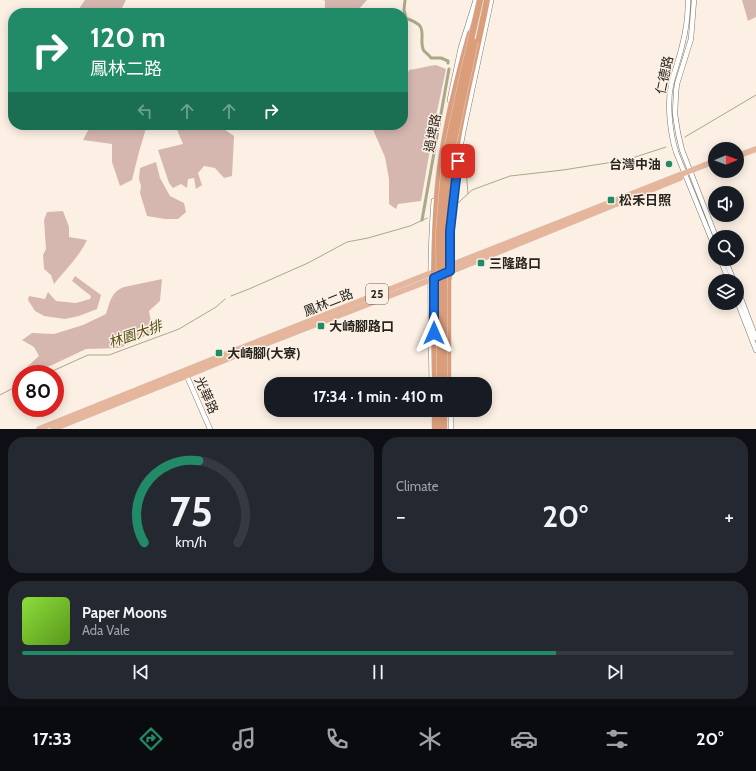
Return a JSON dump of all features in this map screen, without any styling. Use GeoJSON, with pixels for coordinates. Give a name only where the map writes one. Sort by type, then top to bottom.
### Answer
{"type":"FeatureCollection","features":[{"type":"Feature","properties":{"kind":"highway"},"geometry":{"type":"LineString","coordinates":[[444,377],[444,232],[446,198],[451,157],[484,0]]}},
{"type":"Feature","properties":{"kind":"highway"},"geometry":{"type":"LineString","coordinates":[[450,231],[450,203],[460,126],[487,0]]}},
{"type":"Feature","properties":{"kind":"highway"},"geometry":{"type":"LineString","coordinates":[[433,377],[434,343],[432,276],[438,190],[443,149],[458,79],[478,2]]}},
{"type":"Feature","properties":{"kind":"highway"},"geometry":{"type":"LineString","coordinates":[[440,377],[439,232],[444,170],[478,2]]}},
{"type":"Feature","properties":{"kind":"highway"},"geometry":{"type":"LineString","coordinates":[[449,377],[448,281],[450,269]]}},
{"type":"Feature","properties":{"kind":"highway"},"geometry":{"type":"LineString","coordinates":[[434,417],[434,429]]}},
{"type":"Feature","properties":{"kind":"highway"},"geometry":{"type":"LineString","coordinates":[[440,417],[440,429]]}},
{"type":"Feature","properties":{"kind":"highway"},"geometry":{"type":"LineString","coordinates":[[444,417],[444,429]]}},
{"type":"Feature","properties":{"kind":"highway"},"geometry":{"type":"LineString","coordinates":[[450,417],[450,429]]}},
{"type":"Feature","properties":{"kind":"main road"},"geometry":{"type":"LineString","coordinates":[[450,377],[450,231],[456,171],[491,0]]}},
{"type":"Feature","properties":{"kind":"main road","name":"過埤路"},"geometry":{"type":"LineString","coordinates":[[433,377],[432,225],[437,170],[461,48],[478,2]]}},
{"type":"Feature","properties":{"kind":"main road"},"geometry":{"type":"LineString","coordinates":[[744,149],[756,145]]}},
{"type":"Feature","properties":{"kind":"main road"},"geometry":{"type":"LineString","coordinates":[[744,153],[756,149]]}},
{"type":"Feature","properties":{"kind":"main road","name":"鳳林二路"},"geometry":{"type":"LineString","coordinates":[[39,429],[450,269],[708,164]]}},
{"type":"Feature","properties":{"kind":"main road","name":"鳳林二路"},"geometry":{"type":"LineString","coordinates":[[688,173],[708,166]]}},
{"type":"Feature","properties":{"kind":"main road","name":"鳳林二路"},"geometry":{"type":"LineString","coordinates":[[53,429],[186,373]]}},
{"type":"Feature","properties":{"kind":"street","name":"仁德路"},"geometry":{"type":"LineString","coordinates":[[688,0],[686,29],[670,92],[670,114],[675,147],[688,173]]}},
{"type":"Feature","properties":{"kind":"street","name":"仁德路"},"geometry":{"type":"LineString","coordinates":[[688,173],[678,134],[675,114],[677,84],[691,39],[694,0]]}},
{"type":"Feature","properties":{"kind":"street"},"geometry":{"type":"LineString","coordinates":[[688,173],[713,230]]}},
{"type":"Feature","properties":{"kind":"street"},"geometry":{"type":"LineString","coordinates":[[688,173],[709,230]]}},
{"type":"Feature","properties":{"kind":"street"},"geometry":{"type":"LineString","coordinates":[[744,306],[756,338]]}},
{"type":"Feature","properties":{"kind":"street"},"geometry":{"type":"LineString","coordinates":[[740,310],[756,350]]}},
{"type":"Feature","properties":{"kind":"street","name":"光華路"},"geometry":{"type":"LineString","coordinates":[[186,373],[210,429]]}},
{"type":"Feature","properties":{"kind":"shaded area"},"geometry":{"type":"Polygon","coordinates":[[[85,0],[126,0],[122,8],[79,8],[85,0]]]}},
{"type":"Feature","properties":{"kind":"shaded area"},"geometry":{"type":"Polygon","coordinates":[[[323,0],[367,0],[360,8],[325,8],[325,1],[323,0]]]}},
{"type":"Feature","properties":{"kind":"shaded area"},"geometry":{"type":"Polygon","coordinates":[[[742,0],[756,0],[756,17],[748,21],[742,0]]]}},
{"type":"Feature","properties":{"kind":"shaded area"},"geometry":{"type":"Polygon","coordinates":[[[436,65],[446,69],[421,201],[398,204],[396,209],[389,204],[389,179],[385,157],[373,130],[408,130],[409,70],[436,65]]]}},
{"type":"Feature","properties":{"kind":"shaded area"},"geometry":{"type":"Polygon","coordinates":[[[88,130],[146,130],[132,180],[120,186],[112,162],[112,144],[83,140],[88,130]]]}},
{"type":"Feature","properties":{"kind":"shaded area"},"geometry":{"type":"Polygon","coordinates":[[[177,130],[225,130],[234,136],[232,176],[224,178],[215,168],[204,166],[198,173],[202,185],[196,189],[194,178],[188,179],[187,188],[181,184],[173,188],[169,183],[158,150],[183,144],[177,130]]]}},
{"type":"Feature","properties":{"kind":"shaded area"},"geometry":{"type":"Polygon","coordinates":[[[156,162],[160,178],[170,196],[184,203],[186,212],[178,219],[165,219],[147,216],[140,193],[140,168],[156,162]]]}},
{"type":"Feature","properties":{"kind":"shaded area"},"geometry":{"type":"Polygon","coordinates":[[[63,211],[69,227],[69,237],[87,240],[76,257],[54,284],[51,275],[44,269],[43,255],[46,249],[44,220],[47,212],[63,211]]]}},
{"type":"Feature","properties":{"kind":"shaded area"},"geometry":{"type":"Polygon","coordinates":[[[75,276],[101,295],[97,309],[79,316],[65,319],[44,316],[35,311],[28,300],[29,296],[45,299],[48,292],[56,301],[76,303],[90,299],[91,296],[72,281],[75,276]]]}},
{"type":"Feature","properties":{"kind":"shaded area"},"geometry":{"type":"Polygon","coordinates":[[[162,279],[160,301],[149,311],[153,332],[120,348],[86,349],[52,365],[29,365],[39,356],[34,347],[22,340],[32,333],[54,334],[83,325],[106,314],[110,302],[116,292],[124,287],[162,279]]]}},
{"type":"Feature","properties":{"kind":"waterway"},"geometry":{"type":"LineString","coordinates":[[404,8],[405,0]]}},
{"type":"Feature","properties":{"kind":"waterway"},"geometry":{"type":"LineString","coordinates":[[408,19],[420,26],[424,51],[431,58],[441,58],[448,61],[448,63]]}},
{"type":"Feature","properties":{"kind":"waterway"},"geometry":{"type":"LineString","coordinates":[[422,220],[449,69]]}},
{"type":"Feature","properties":{"kind":"waterway"},"geometry":{"type":"LineString","coordinates":[[685,137],[756,95]]}},
{"type":"Feature","properties":{"kind":"waterway"},"geometry":{"type":"LineString","coordinates":[[458,203],[472,190],[510,176],[563,170],[626,160],[666,147]]}},
{"type":"Feature","properties":{"kind":"waterway"},"geometry":{"type":"LineString","coordinates":[[461,159],[466,172],[468,194]]}},
{"type":"Feature","properties":{"kind":"waterway"},"geometry":{"type":"LineString","coordinates":[[231,296],[308,263],[347,242],[368,238],[410,226],[427,218]]}},
{"type":"Feature","properties":{"kind":"waterway","name":"林園大排"},"geometry":{"type":"LineString","coordinates":[[64,366],[88,355],[109,355],[179,329],[216,307],[225,299]]}},
{"type":"Feature","properties":{"kind":"waterway","name":"林園大排"},"geometry":{"type":"LineString","coordinates":[[0,395],[12,389]]}},
{"type":"Feature","properties":{"kind":"place","name":"台灣中油"},"geometry":{"type":"Point","coordinates":[669,164]}},
{"type":"Feature","properties":{"kind":"place","name":"松禾日照"},"geometry":{"type":"Point","coordinates":[611,200]}},
{"type":"Feature","properties":{"kind":"place","name":"三隆路口"},"geometry":{"type":"Point","coordinates":[481,263]}},
{"type":"Feature","properties":{"kind":"place","name":"大崎腳路口"},"geometry":{"type":"Point","coordinates":[321,326]}},
{"type":"Feature","properties":{"kind":"place","name":"大崎腳(大寮)"},"geometry":{"type":"Point","coordinates":[219,353]}},
{"type":"Feature","properties":{"kind":"route"},"geometry":{"type":"LineString","coordinates":[[434,333],[434,278],[450,271],[450,231],[458,161]]}}]}
